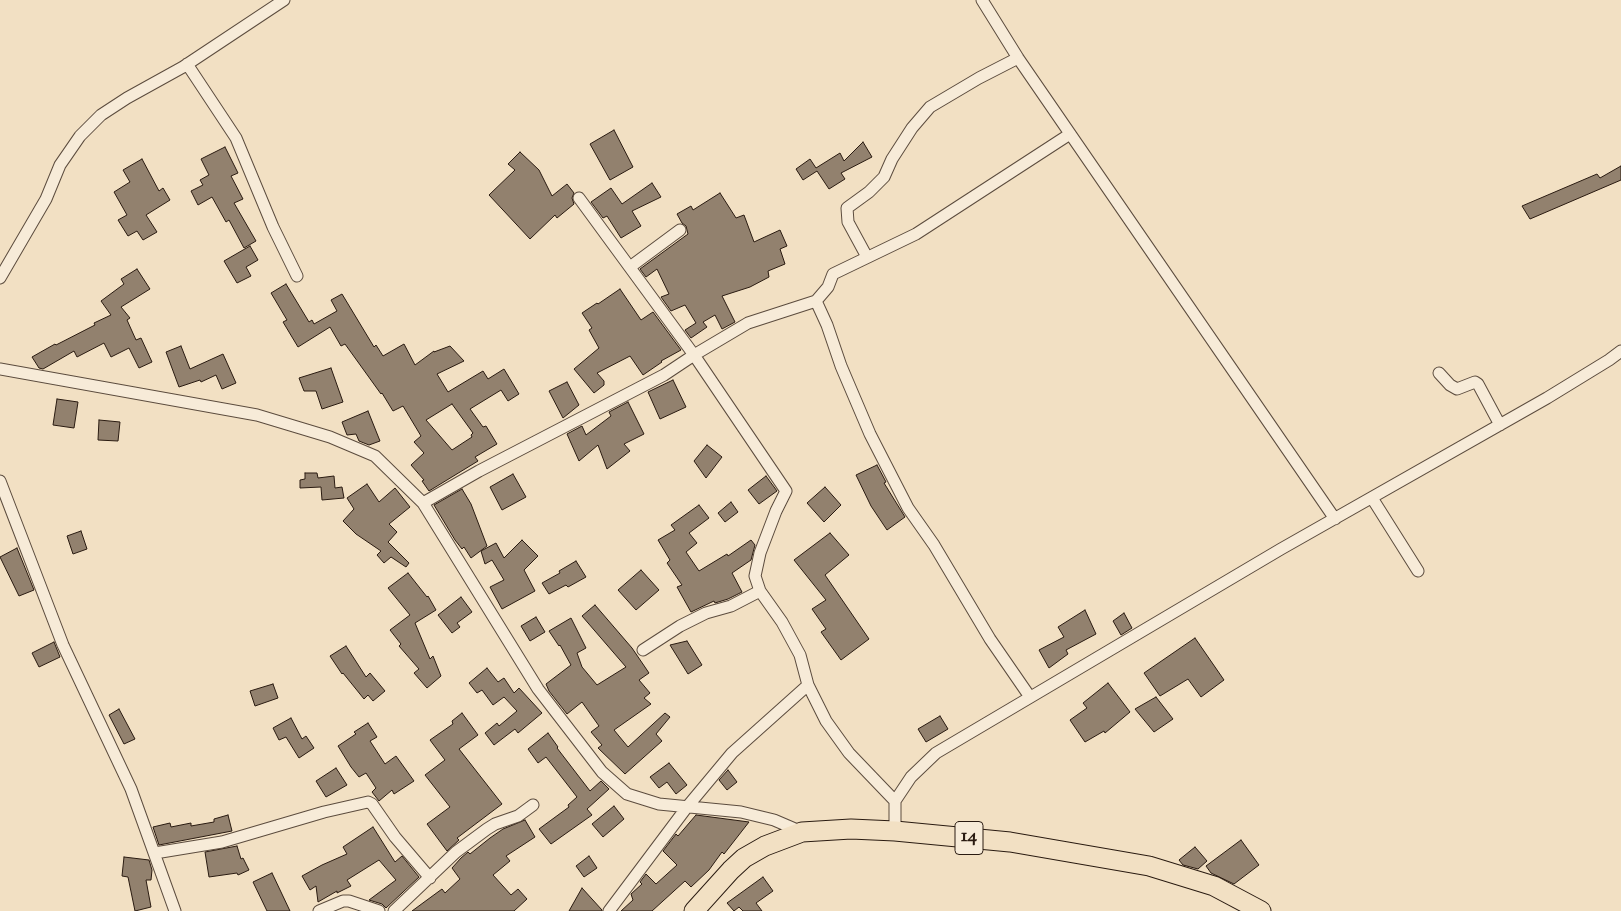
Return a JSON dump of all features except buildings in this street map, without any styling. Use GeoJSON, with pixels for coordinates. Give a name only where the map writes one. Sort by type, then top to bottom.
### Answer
{"type":"FeatureCollection","features":[{"type":"Feature","properties":{"kind":"highway","name":"14"},"geometry":{"type":"LineString","coordinates":[[694,911],[744,858],[765,846],[802,832],[851,829],[895,830],[1010,842],[1149,866],[1214,886],[1262,911]]}},
{"type":"Feature","properties":{"kind":"street"},"geometry":{"type":"LineString","coordinates":[[2,269],[46,199],[60,165],[80,136],[100,115],[187,64],[284,0]]}},
{"type":"Feature","properties":{"kind":"street"},"geometry":{"type":"LineString","coordinates":[[982,0],[1018,58],[1336,518]]}},
{"type":"Feature","properties":{"kind":"street"},"geometry":{"type":"LineString","coordinates":[[867,257],[848,222],[847,208],[869,192],[884,176],[892,159],[912,128],[930,107],[1018,58]]}},
{"type":"Feature","properties":{"kind":"street"},"geometry":{"type":"LineString","coordinates":[[187,64],[236,138],[273,227],[297,276]]}},
{"type":"Feature","properties":{"kind":"street"},"geometry":{"type":"LineString","coordinates":[[423,503],[479,471],[664,375],[748,323],[816,301],[828,287],[833,274],[916,234],[1070,134]]}},
{"type":"Feature","properties":{"kind":"street"},"geometry":{"type":"LineString","coordinates":[[579,198],[694,355],[786,491],[776,510],[760,553],[755,576],[760,591],[782,622],[800,655],[808,685],[826,721],[848,753],[895,801]]}},
{"type":"Feature","properties":{"kind":"street"},"geometry":{"type":"LineString","coordinates":[[630,266],[680,230]]}},
{"type":"Feature","properties":{"kind":"street"},"geometry":{"type":"LineString","coordinates":[[816,301],[828,325],[841,366],[870,434],[908,508],[934,545],[990,639],[1030,697]]}},
{"type":"Feature","properties":{"kind":"street"},"geometry":{"type":"LineString","coordinates":[[895,830],[895,801],[911,778],[936,753],[1336,518],[1548,398],[1621,351]]}},
{"type":"Feature","properties":{"kind":"street"},"geometry":{"type":"LineString","coordinates":[[0,369],[257,415],[330,437],[375,456],[423,503],[538,689],[602,772],[628,794],[659,804],[741,812],[774,820],[802,832]]}},
{"type":"Feature","properties":{"kind":"street"},"geometry":{"type":"LineString","coordinates":[[1439,373],[1454,388],[1460,388],[1472,382],[1478,384],[1500,425]]}},
{"type":"Feature","properties":{"kind":"street"},"geometry":{"type":"LineString","coordinates":[[0,481],[63,645],[131,789],[175,911]]}},
{"type":"Feature","properties":{"kind":"street"},"geometry":{"type":"LineString","coordinates":[[1372,498],[1418,571]]}},
{"type":"Feature","properties":{"kind":"street"},"geometry":{"type":"LineString","coordinates":[[643,650],[680,626],[706,613],[732,606],[760,591]]}},
{"type":"Feature","properties":{"kind":"street"},"geometry":{"type":"LineString","coordinates":[[609,911],[687,807],[732,753],[808,685]]}},
{"type":"Feature","properties":{"kind":"street"},"geometry":{"type":"LineString","coordinates":[[155,853],[222,842],[324,812],[368,802],[375,807],[395,838],[430,878]]}},
{"type":"Feature","properties":{"kind":"street"},"geometry":{"type":"LineString","coordinates":[[394,911],[456,852],[495,824],[518,816],[533,805]]}},
{"type":"Feature","properties":{"kind":"street"},"geometry":{"type":"LineString","coordinates":[[319,911],[343,901],[349,901],[379,911]]}}]}
